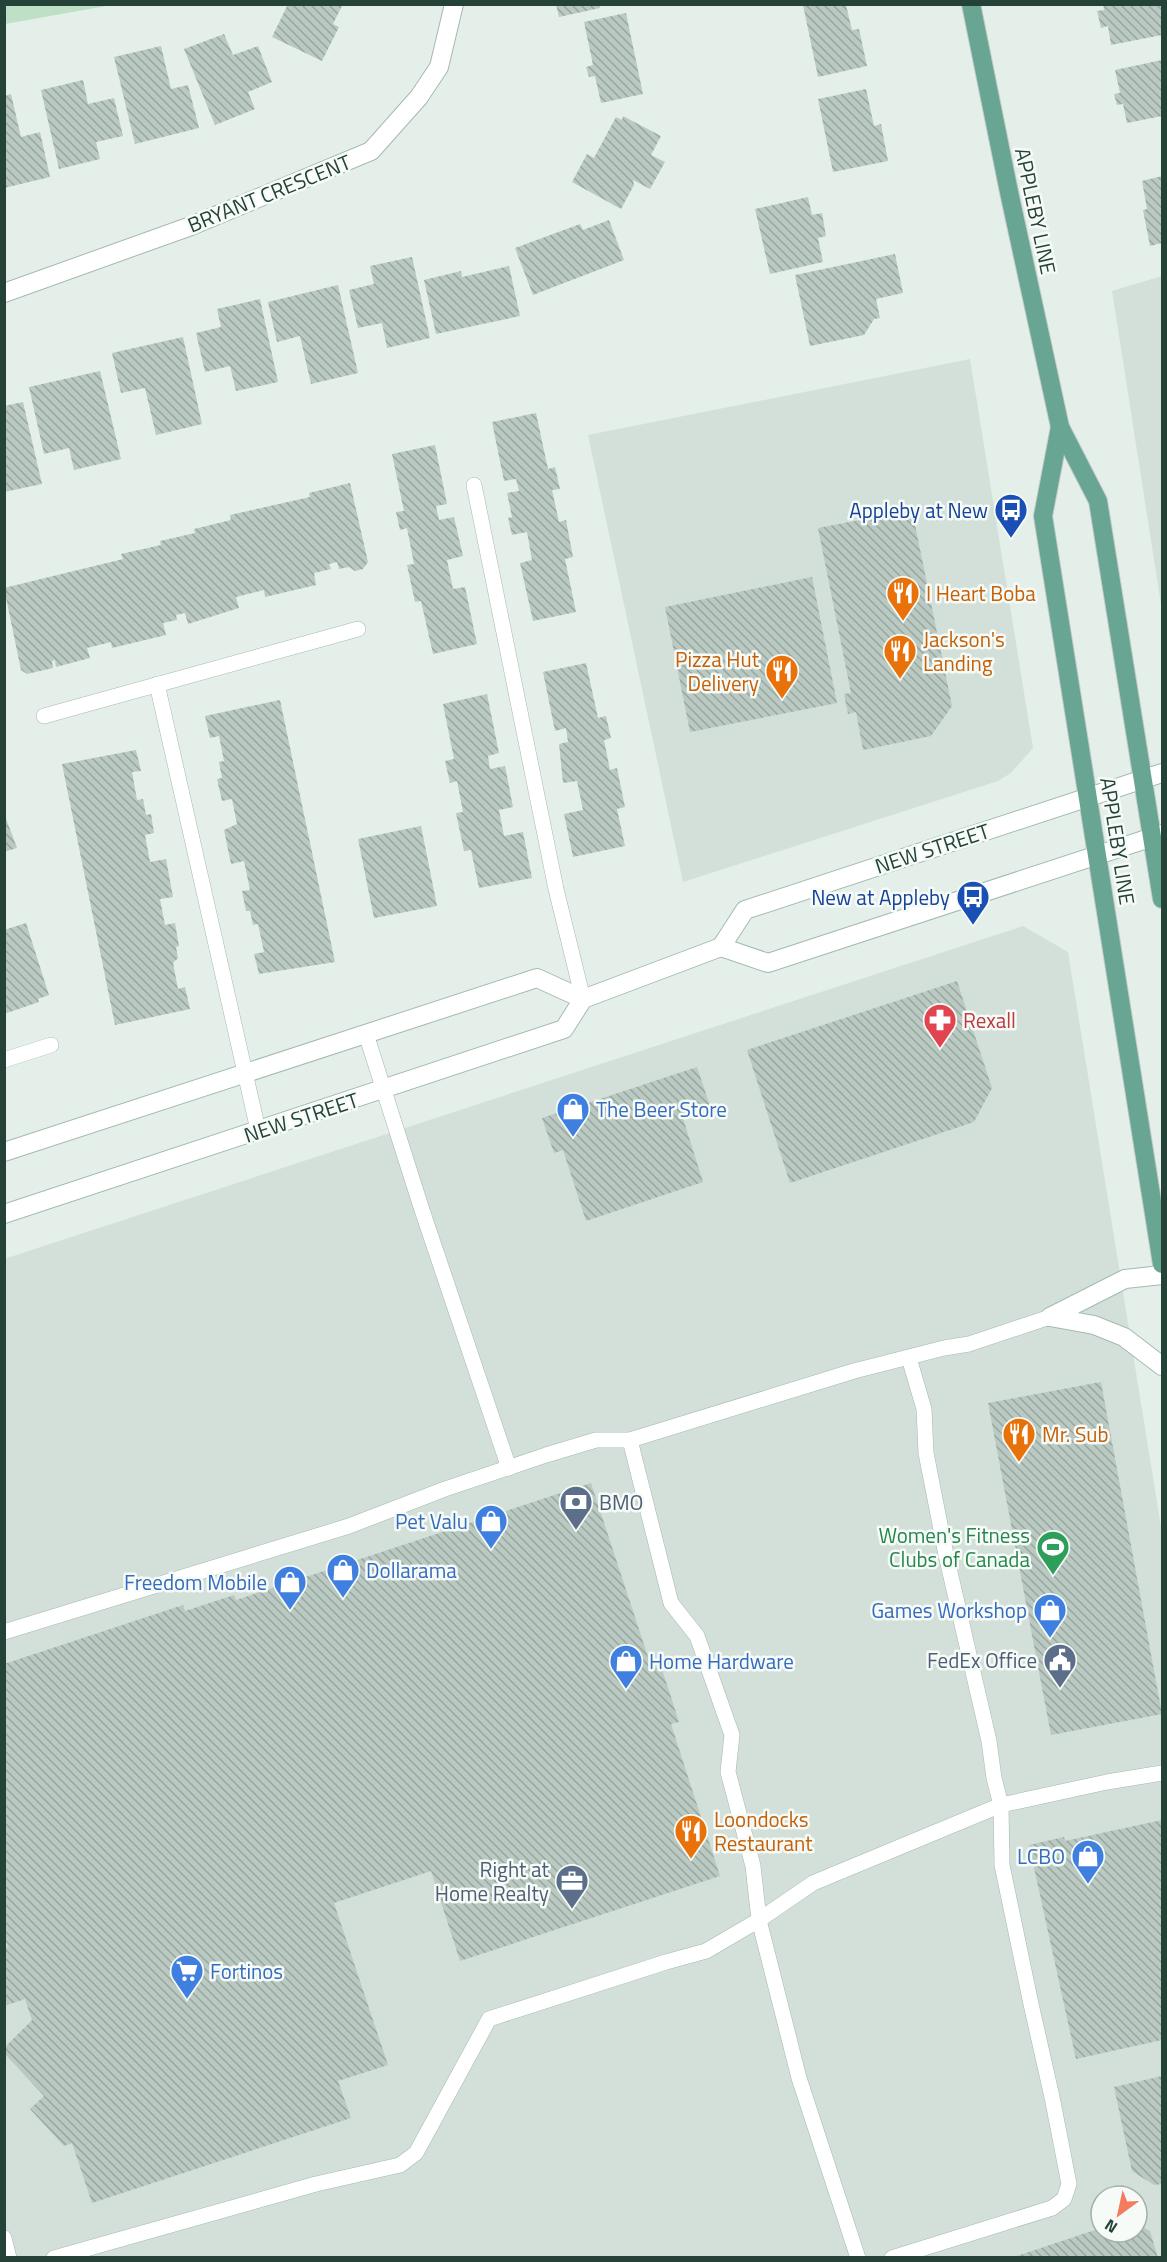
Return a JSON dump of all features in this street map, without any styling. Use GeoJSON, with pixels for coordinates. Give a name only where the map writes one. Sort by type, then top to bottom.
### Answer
{"type":"FeatureCollection","features":[{"type":"Feature","properties":{"kind":"main road","name":"BRYANT CRESCENT"},"geometry":{"type":"LineString","coordinates":[[4,293],[191,226],[371,151],[419,98],[439,67],[454,4]]}},
{"type":"Feature","properties":{"kind":"main road","name":"APPLEBY LINE"},"geometry":{"type":"LineString","coordinates":[[971,4],[1060,427],[1098,501],[1143,779],[1157,836],[1162,898]]}},
{"type":"Feature","properties":{"kind":"main road","name":"APPLEBY LINE"},"geometry":{"type":"LineString","coordinates":[[1060,427],[1043,516],[1162,1264]]}},
{"type":"Feature","properties":{"kind":"main road","name":"NEW STREET"},"geometry":{"type":"LineString","coordinates":[[721,947],[745,910],[1162,772]]}},
{"type":"Feature","properties":{"kind":"main road"},"geometry":{"type":"LineString","coordinates":[[4,1152],[537,978],[583,999],[721,947],[768,963],[1157,836]]}},
{"type":"Feature","properties":{"kind":"main road","name":"NEW STREET"},"geometry":{"type":"LineString","coordinates":[[4,1214],[564,1029],[583,999]]}},
{"type":"Feature","properties":{"kind":"main road"},"geometry":{"type":"LineString","coordinates":[[1050,1317],[1125,1279],[1162,1275]]}},
{"type":"Feature","properties":{"kind":"main road"},"geometry":{"type":"LineString","coordinates":[[1050,1317],[1094,1325],[1124,1337],[1162,1366]]}},
{"type":"Feature","properties":{"kind":"lane"},"geometry":{"type":"LineString","coordinates":[[474,485],[556,889],[583,999]]}},
{"type":"Feature","properties":{"kind":"lane"},"geometry":{"type":"LineString","coordinates":[[44,716],[358,629]]}},
{"type":"Feature","properties":{"kind":"lane"},"geometry":{"type":"LineString","coordinates":[[157,684],[258,1130]]}},
{"type":"Feature","properties":{"kind":"lane"},"geometry":{"type":"LineString","coordinates":[[366,1034],[509,1468]]}},
{"type":"Feature","properties":{"kind":"lane"},"geometry":{"type":"LineString","coordinates":[[4,1060],[51,1045]]}},
{"type":"Feature","properties":{"kind":"lane"},"geometry":{"type":"LineString","coordinates":[[4,1632],[349,1526],[445,1489],[596,1440],[630,1440],[854,1371],[944,1348],[969,1344],[1050,1317]]}},
{"type":"Feature","properties":{"kind":"lane"},"geometry":{"type":"LineString","coordinates":[[892,2258],[1052,2208],[1064,2199],[1069,2184],[1002,1865],[1001,1805],[994,1778],[989,1742],[946,1555],[926,1453],[924,1409],[909,1358]]}},
{"type":"Feature","properties":{"kind":"lane"},"geometry":{"type":"LineString","coordinates":[[630,1440],[670,1604],[697,1636],[732,1736],[728,1772],[753,1866],[759,1920],[798,2078],[858,2258]]}},
{"type":"Feature","properties":{"kind":"lane"},"geometry":{"type":"LineString","coordinates":[[54,2258],[316,2184],[400,2165],[416,2153],[489,2019],[705,1951],[759,1920],[813,1883],[1001,1805],[1107,1782],[1162,1773]]}},
{"type":"Feature","properties":{"kind":"lane"},"geometry":{"type":"LineString","coordinates":[[4,2238],[9,2258]]}},
{"type":"Feature","properties":{"kind":"shaded area"},"geometry":{"type":"Polygon","coordinates":[[[1162,276],[1162,611],[1112,291],[1162,276]]]}},
{"type":"Feature","properties":{"kind":"shaded area"},"geometry":{"type":"Polygon","coordinates":[[[970,359],[1033,748],[1011,773],[998,781],[683,882],[588,435],[970,359]]]}},
{"type":"Feature","properties":{"kind":"shaded area"},"geometry":{"type":"Polygon","coordinates":[[[1023,926],[1068,952],[1162,1533],[1162,2257],[5,2257],[4,1259],[1023,926]]]}},
{"type":"Feature","properties":{"kind":"green space"},"geometry":{"type":"Polygon","coordinates":[[[5,4],[112,4],[112,5],[5,24],[5,4]]]}},
{"type":"Feature","properties":{"kind":"building"},"geometry":{"type":"Polygon","coordinates":[[[288,4],[343,4],[333,24],[339,27],[322,61],[272,37],[288,4]]]}},
{"type":"Feature","properties":{"kind":"building"},"geometry":{"type":"Polygon","coordinates":[[[556,4],[599,4],[600,8],[559,17],[556,4]]]}},
{"type":"Feature","properties":{"kind":"building"},"geometry":{"type":"Polygon","coordinates":[[[1103,4],[1162,4],[1162,35],[1111,45],[1108,26],[1101,28],[1097,11],[1104,10],[1103,4]]]}},
{"type":"Feature","properties":{"kind":"building"},"geometry":{"type":"Polygon","coordinates":[[[803,5],[846,5],[852,30],[859,29],[867,66],[818,77],[803,5]]]}},
{"type":"Feature","properties":{"kind":"building"},"geometry":{"type":"Polygon","coordinates":[[[626,13],[643,94],[601,103],[595,76],[589,77],[586,67],[593,65],[584,22],[626,13]]]}},
{"type":"Feature","properties":{"kind":"building"},"geometry":{"type":"Polygon","coordinates":[[[224,34],[233,55],[258,46],[272,82],[248,92],[255,109],[215,125],[184,49],[224,34]]]}},
{"type":"Feature","properties":{"kind":"building"},"geometry":{"type":"Polygon","coordinates":[[[161,46],[171,89],[188,85],[199,128],[135,144],[114,57],[161,46]]]}},
{"type":"Feature","properties":{"kind":"building"},"geometry":{"type":"Polygon","coordinates":[[[1162,60],[1162,116],[1127,123],[1123,104],[1117,105],[1114,94],[1120,93],[1115,70],[1162,60]]]}},
{"type":"Feature","properties":{"kind":"building"},"geometry":{"type":"Polygon","coordinates":[[[83,80],[88,104],[114,98],[123,136],[96,142],[100,159],[59,169],[41,90],[83,80]]]}},
{"type":"Feature","properties":{"kind":"building"},"geometry":{"type":"Polygon","coordinates":[[[866,89],[874,126],[881,124],[888,161],[833,172],[818,99],[866,89]]]}},
{"type":"Feature","properties":{"kind":"building"},"geometry":{"type":"Polygon","coordinates":[[[11,94],[21,137],[40,132],[50,177],[4,188],[4,96],[11,94]]]}},
{"type":"Feature","properties":{"kind":"building"},"geometry":{"type":"Polygon","coordinates":[[[623,116],[661,136],[651,155],[665,162],[650,189],[633,180],[634,185],[621,209],[572,182],[587,154],[594,158],[616,117],[622,120],[623,116]]]}},
{"type":"Feature","properties":{"kind":"building"},"geometry":{"type":"Polygon","coordinates":[[[1162,176],[1162,243],[1150,246],[1143,210],[1147,209],[1142,181],[1162,176]]]}},
{"type":"Feature","properties":{"kind":"building"},"geometry":{"type":"Polygon","coordinates":[[[808,197],[812,215],[822,213],[826,236],[818,238],[823,262],[770,274],[755,209],[808,197]]]}},
{"type":"Feature","properties":{"kind":"building"},"geometry":{"type":"Polygon","coordinates":[[[609,220],[624,260],[533,295],[515,248],[580,224],[583,230],[609,220]]]}},
{"type":"Feature","properties":{"kind":"building"},"geometry":{"type":"Polygon","coordinates":[[[895,254],[903,293],[876,299],[880,318],[874,319],[864,335],[810,346],[795,275],[895,254]]]}},
{"type":"Feature","properties":{"kind":"building"},"geometry":{"type":"Polygon","coordinates":[[[412,257],[430,338],[387,348],[382,323],[358,328],[349,290],[374,284],[370,266],[412,257]]]}},
{"type":"Feature","properties":{"kind":"building"},"geometry":{"type":"Polygon","coordinates":[[[509,266],[520,316],[436,334],[424,280],[461,271],[462,277],[509,266]]]}},
{"type":"Feature","properties":{"kind":"building"},"geometry":{"type":"Polygon","coordinates":[[[338,285],[358,373],[311,384],[300,336],[277,342],[268,302],[338,285]]]}},
{"type":"Feature","properties":{"kind":"building"},"geometry":{"type":"Polygon","coordinates":[[[260,299],[278,382],[236,391],[230,366],[205,372],[196,333],[221,327],[217,309],[260,299]]]}},
{"type":"Feature","properties":{"kind":"building"},"geometry":{"type":"Polygon","coordinates":[[[183,337],[202,424],[156,435],[145,388],[121,393],[112,353],[183,337]]]}},
{"type":"Feature","properties":{"kind":"building"},"geometry":{"type":"Polygon","coordinates":[[[100,371],[121,459],[74,470],[69,448],[44,454],[29,387],[100,371]]]}},
{"type":"Feature","properties":{"kind":"building"},"geometry":{"type":"Polygon","coordinates":[[[23,402],[42,484],[4,492],[4,406],[23,402]]]}},
{"type":"Feature","properties":{"kind":"building"},"geometry":{"type":"Polygon","coordinates":[[[536,413],[548,469],[555,467],[560,489],[552,490],[559,522],[566,520],[573,557],[565,559],[576,612],[533,621],[520,563],[532,560],[527,532],[512,535],[508,518],[512,517],[507,493],[519,491],[516,479],[504,481],[492,422],[536,413]]]}},
{"type":"Feature","properties":{"kind":"building"},"geometry":{"type":"Polygon","coordinates":[[[435,445],[447,504],[436,506],[439,520],[454,517],[463,556],[447,560],[453,589],[465,587],[477,644],[433,654],[421,601],[415,602],[407,565],[414,564],[407,528],[400,530],[396,512],[404,511],[392,454],[435,445]]]}},
{"type":"Feature","properties":{"kind":"building"},"geometry":{"type":"Polygon","coordinates":[[[350,483],[368,562],[363,569],[355,571],[349,567],[339,569],[337,562],[329,564],[331,569],[314,573],[316,585],[265,597],[264,590],[236,597],[239,608],[188,624],[185,613],[176,615],[177,620],[163,623],[166,635],[112,648],[111,642],[87,648],[90,658],[56,667],[55,660],[52,661],[53,668],[27,674],[21,670],[4,588],[123,559],[121,554],[161,545],[160,541],[195,533],[194,529],[231,520],[230,515],[310,497],[309,493],[350,483]]]}},
{"type":"Feature","properties":{"kind":"building"},"geometry":{"type":"Polygon","coordinates":[[[912,510],[952,706],[931,736],[863,750],[856,712],[848,714],[844,694],[851,693],[818,528],[912,510]]]}},
{"type":"Feature","properties":{"kind":"building"},"geometry":{"type":"Polygon","coordinates":[[[812,577],[837,703],[690,732],[665,607],[812,577]]]}},
{"type":"Feature","properties":{"kind":"building"},"geometry":{"type":"Polygon","coordinates":[[[586,663],[598,718],[606,716],[611,738],[604,740],[610,770],[617,768],[625,807],[617,809],[625,846],[573,857],[564,814],[583,810],[577,781],[563,783],[559,744],[568,742],[566,728],[555,731],[543,672],[586,663]]]}},
{"type":"Feature","properties":{"kind":"building"},"geometry":{"type":"Polygon","coordinates":[[[487,694],[499,753],[488,756],[490,769],[505,766],[513,807],[499,810],[504,836],[523,832],[532,878],[479,888],[471,850],[464,851],[456,813],[463,812],[457,781],[450,783],[445,761],[454,759],[443,704],[487,694]]]}},
{"type":"Feature","properties":{"kind":"building"},"geometry":{"type":"Polygon","coordinates":[[[280,700],[335,962],[259,974],[254,954],[264,952],[258,924],[253,925],[250,911],[246,911],[242,891],[250,890],[244,861],[231,864],[224,830],[237,824],[232,799],[222,801],[217,779],[222,778],[219,762],[224,761],[219,736],[210,738],[205,716],[280,700]]]}},
{"type":"Feature","properties":{"kind":"building"},"geometry":{"type":"Polygon","coordinates":[[[136,750],[141,771],[132,772],[137,800],[143,799],[146,815],[151,814],[154,833],[145,835],[150,862],[166,859],[173,897],[160,899],[165,925],[175,923],[179,946],[176,947],[178,958],[173,963],[178,989],[185,987],[190,1009],[115,1025],[62,764],[136,750]]]}},
{"type":"Feature","properties":{"kind":"building"},"geometry":{"type":"Polygon","coordinates":[[[4,813],[17,848],[4,852],[4,813]]]}},
{"type":"Feature","properties":{"kind":"building"},"geometry":{"type":"Polygon","coordinates":[[[421,826],[437,906],[374,918],[358,839],[421,826]]]}},
{"type":"Feature","properties":{"kind":"building"},"geometry":{"type":"Polygon","coordinates":[[[26,923],[49,995],[38,999],[39,1002],[4,1014],[4,930],[26,923]]]}},
{"type":"Feature","properties":{"kind":"building"},"geometry":{"type":"Polygon","coordinates":[[[957,981],[992,1088],[974,1122],[790,1183],[747,1050],[957,981]]]}},
{"type":"Feature","properties":{"kind":"building"},"geometry":{"type":"Polygon","coordinates":[[[697,1067],[710,1106],[682,1115],[703,1182],[586,1221],[563,1150],[554,1153],[542,1118],[697,1067]]]}},
{"type":"Feature","properties":{"kind":"building"},"geometry":{"type":"Polygon","coordinates":[[[1101,1382],[1162,1714],[1051,1735],[988,1403],[1101,1382]]]}},
{"type":"Feature","properties":{"kind":"building"},"geometry":{"type":"Polygon","coordinates":[[[591,1483],[652,1669],[661,1666],[679,1722],[671,1724],[720,1876],[460,1961],[431,1871],[334,1903],[388,2065],[338,2081],[351,2118],[92,2203],[72,2143],[64,2146],[30,2109],[44,2096],[4,2053],[4,2048],[32,2020],[25,1999],[7,2005],[4,1997],[4,1948],[8,1947],[4,1936],[4,1664],[183,1605],[185,1611],[234,1595],[236,1600],[591,1483]]]}},
{"type":"Feature","properties":{"kind":"building"},"geometry":{"type":"Polygon","coordinates":[[[1162,1820],[1162,2040],[1076,2059],[1029,1845],[1064,1837],[1065,1841],[1162,1820]]]}},
{"type":"Feature","properties":{"kind":"building"},"geometry":{"type":"Polygon","coordinates":[[[1162,2076],[1162,2184],[1154,2185],[1132,2171],[1114,2087],[1162,2076]]]}},
{"type":"Feature","properties":{"kind":"building"},"geometry":{"type":"Polygon","coordinates":[[[1149,2230],[1158,2258],[1011,2258],[1089,2232],[1089,2244],[1149,2244],[1149,2230]]]}},
{"type":"Feature","properties":{"kind":"place","name":"Appleby at New"},"geometry":{"type":"Point","coordinates":[1011,539]}},
{"type":"Feature","properties":{"kind":"place","name":"I Heart Boba"},"geometry":{"type":"Point","coordinates":[903,622]}},
{"type":"Feature","properties":{"kind":"place","name":"Jackson's Landing"},"geometry":{"type":"Point","coordinates":[900,680]}},
{"type":"Feature","properties":{"kind":"place","name":"Pizza Hut Delivery"},"geometry":{"type":"Point","coordinates":[782,700]}},
{"type":"Feature","properties":{"kind":"place","name":"New at Appleby"},"geometry":{"type":"Point","coordinates":[973,926]}},
{"type":"Feature","properties":{"kind":"place","name":"Rexall"},"geometry":{"type":"Point","coordinates":[940,1049]}},
{"type":"Feature","properties":{"kind":"place","name":"The Beer Store"},"geometry":{"type":"Point","coordinates":[573,1138]}},
{"type":"Feature","properties":{"kind":"place","name":"Mr. Sub"},"geometry":{"type":"Point","coordinates":[1019,1463]}},
{"type":"Feature","properties":{"kind":"place","name":"BMO"},"geometry":{"type":"Point","coordinates":[576,1531]}},
{"type":"Feature","properties":{"kind":"place","name":"Pet Valu"},"geometry":{"type":"Point","coordinates":[491,1550]}},
{"type":"Feature","properties":{"kind":"place","name":"Women's Fitness Clubs of Canada"},"geometry":{"type":"Point","coordinates":[1053,1576]}},
{"type":"Feature","properties":{"kind":"place","name":"Dollarama"},"geometry":{"type":"Point","coordinates":[343,1599]}},
{"type":"Feature","properties":{"kind":"place","name":"Freedom Mobile"},"geometry":{"type":"Point","coordinates":[290,1611]}},
{"type":"Feature","properties":{"kind":"place","name":"Games Workshop"},"geometry":{"type":"Point","coordinates":[1050,1639]}},
{"type":"Feature","properties":{"kind":"place","name":"FedEx Office"},"geometry":{"type":"Point","coordinates":[1060,1689]}},
{"type":"Feature","properties":{"kind":"place","name":"Home Hardware"},"geometry":{"type":"Point","coordinates":[626,1690]}},
{"type":"Feature","properties":{"kind":"place","name":"Loondocks Restaurant"},"geometry":{"type":"Point","coordinates":[691,1860]}},
{"type":"Feature","properties":{"kind":"place","name":"LCBO"},"geometry":{"type":"Point","coordinates":[1088,1885]}},
{"type":"Feature","properties":{"kind":"place","name":"Right at Home Realty"},"geometry":{"type":"Point","coordinates":[572,1910]}},
{"type":"Feature","properties":{"kind":"place","name":"Fortinos"},"geometry":{"type":"Point","coordinates":[187,2000]}}]}
